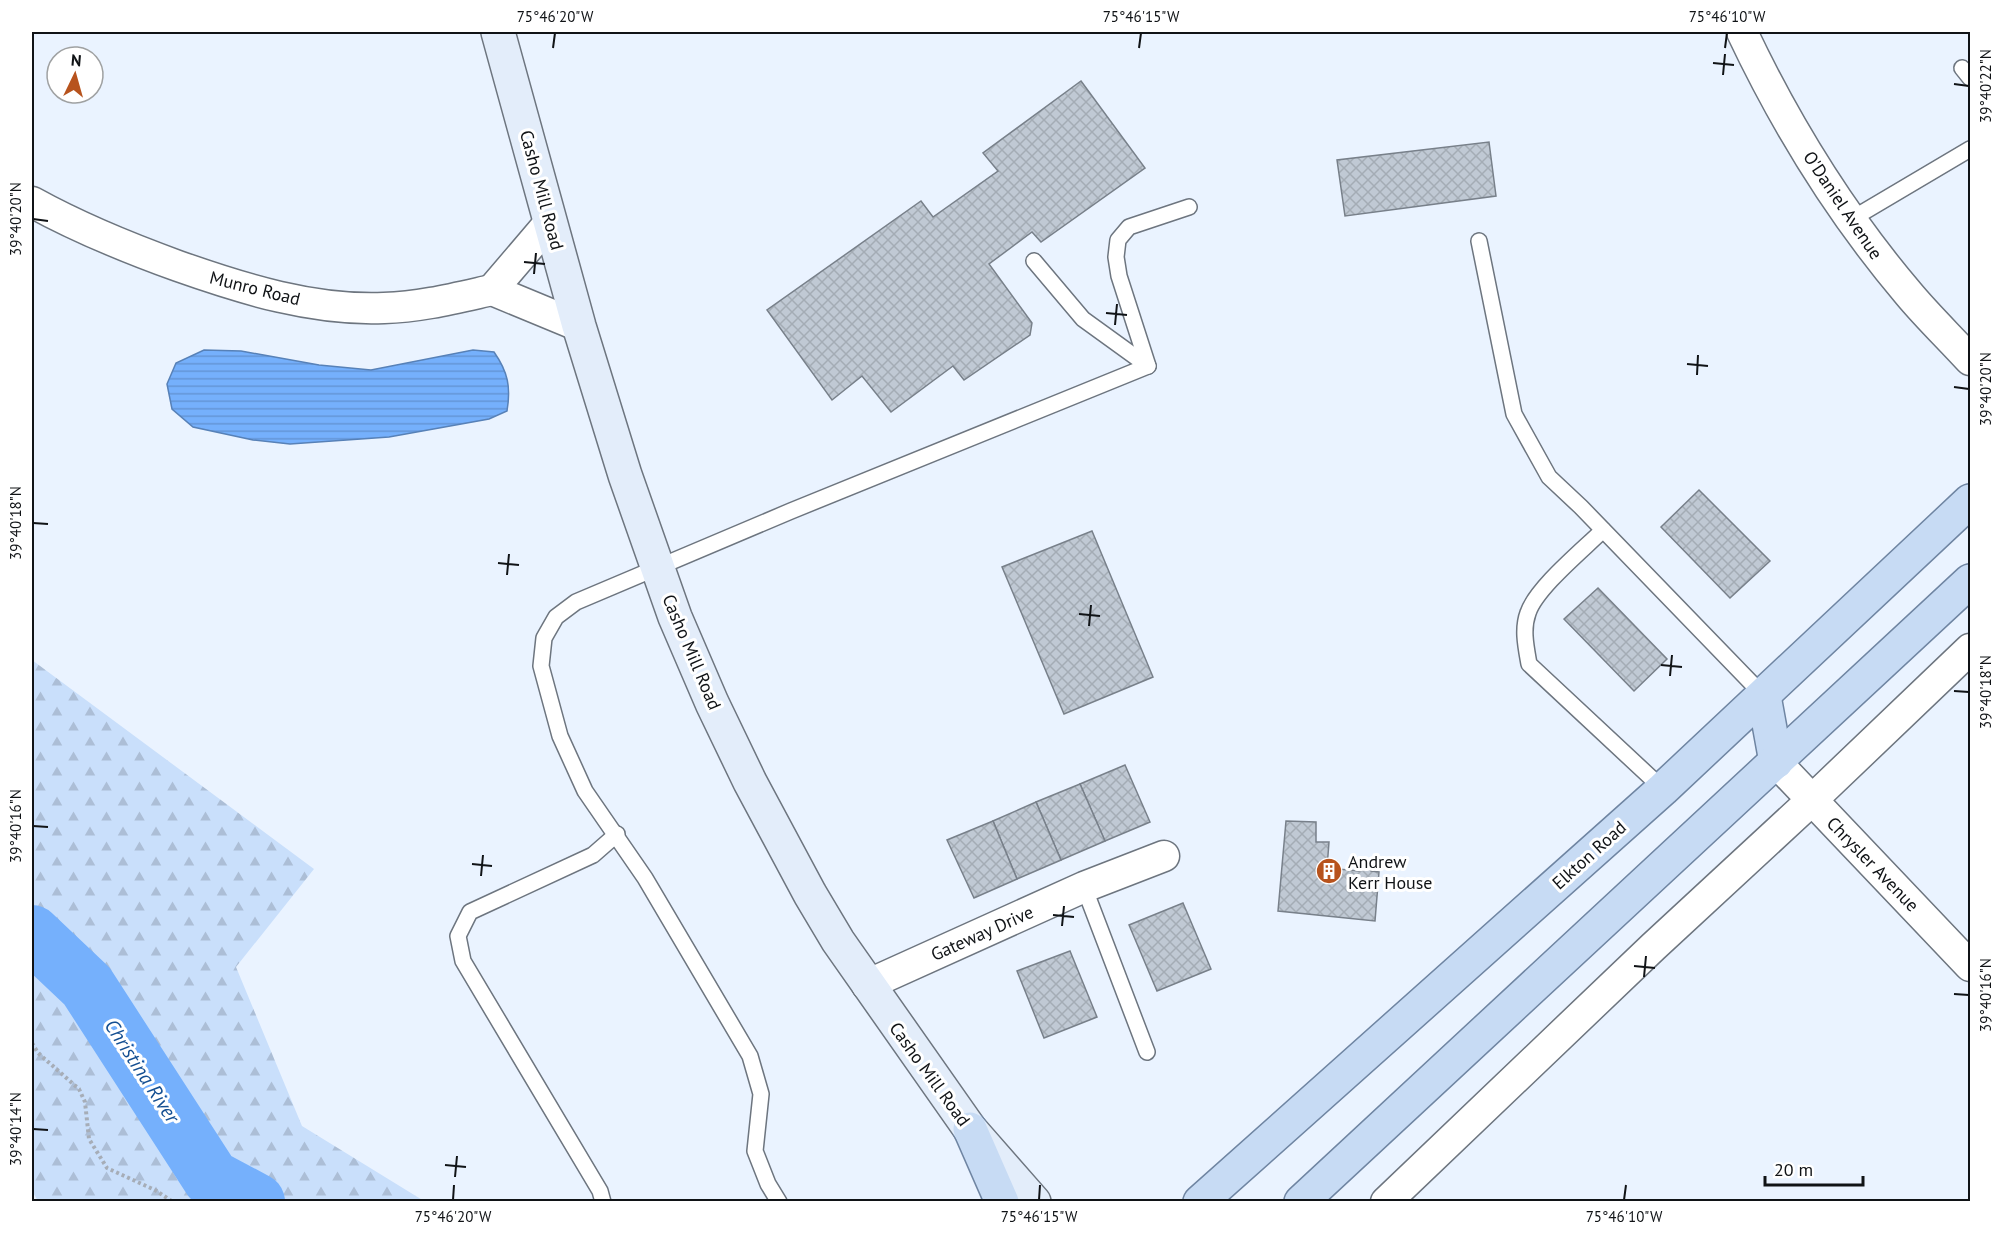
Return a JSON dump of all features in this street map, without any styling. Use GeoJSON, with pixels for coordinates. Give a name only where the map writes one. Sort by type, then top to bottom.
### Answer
{"type":"FeatureCollection","features":[{"type":"Feature","properties":{"kind":"main road","name":"Elkton Road"},"geometry":{"type":"LineString","coordinates":[[1200,1202],[1663,789],[1971,501]]}},
{"type":"Feature","properties":{"kind":"main road"},"geometry":{"type":"LineString","coordinates":[[1301,1202],[1971,581]]}},
{"type":"Feature","properties":{"kind":"main road"},"geometry":{"type":"LineString","coordinates":[[1764,696],[1776,762]]}},
{"type":"Feature","properties":{"kind":"main road"},"geometry":{"type":"LineString","coordinates":[[970,1129],[1002,1202]]}},
{"type":"Feature","properties":{"kind":"street","name":"Casho Mill Road"},"geometry":{"type":"LineString","coordinates":[[498,32],[579,326],[625,476],[675,617],[712,703],[750,782],[810,894],[867,985],[970,1129],[1034,1202]]}},
{"type":"Feature","properties":{"kind":"street","name":"O'Daniel Avenue"},"geometry":{"type":"LineString","coordinates":[[1742,32],[1789,124],[1850,220],[1909,295],[1971,360]]}},
{"type":"Feature","properties":{"kind":"street","name":"Munro Road"},"geometry":{"type":"LineString","coordinates":[[32,202],[56,216],[134,250],[225,283],[278,297],[328,305],[381,308],[431,304],[492,290]]}},
{"type":"Feature","properties":{"kind":"street"},"geometry":{"type":"LineString","coordinates":[[550,222],[492,290],[579,326]]}},
{"type":"Feature","properties":{"kind":"street"},"geometry":{"type":"LineString","coordinates":[[1386,1202],[1653,947],[1971,649]]}},
{"type":"Feature","properties":{"kind":"street","name":"Chrysler Avenue"},"geometry":{"type":"LineString","coordinates":[[1776,762],[1971,966]]}},
{"type":"Feature","properties":{"kind":"street","name":"Gateway Drive"},"geometry":{"type":"LineString","coordinates":[[867,985],[1084,887],[1164,856]]}},
{"type":"Feature","properties":{"kind":"lane"},"geometry":{"type":"LineString","coordinates":[[1850,220],[1971,149]]}},
{"type":"Feature","properties":{"kind":"lane"},"geometry":{"type":"LineString","coordinates":[[1148,366],[1119,276],[1116,257],[1118,240],[1129,227],[1189,207]]}},
{"type":"Feature","properties":{"kind":"lane"},"geometry":{"type":"LineString","coordinates":[[1479,241],[1514,414],[1550,477],[1764,696]]}},
{"type":"Feature","properties":{"kind":"lane"},"geometry":{"type":"LineString","coordinates":[[1034,261],[1083,319],[1148,366]]}},
{"type":"Feature","properties":{"kind":"lane"},"geometry":{"type":"LineString","coordinates":[[778,1202],[755,1151],[761,1094],[750,1056],[645,878],[617,834],[585,791],[560,736],[541,666],[544,638],[556,617],[576,602],[1148,366]]}},
{"type":"Feature","properties":{"kind":"lane"},"geometry":{"type":"LineString","coordinates":[[1603,530],[1545,585],[1528,612],[1524,639],[1528,664],[1663,789]]}},
{"type":"Feature","properties":{"kind":"lane"},"geometry":{"type":"LineString","coordinates":[[603,1202],[600,1191],[463,961],[458,936],[470,912],[593,855],[617,834]]}},
{"type":"Feature","properties":{"kind":"lane"},"geometry":{"type":"LineString","coordinates":[[1084,887],[1147,1052]]}},
{"type":"Feature","properties":{"kind":"path"},"geometry":{"type":"LineString","coordinates":[[32,1043],[38,1053],[80,1089],[85,1102],[89,1139],[107,1168],[155,1190],[173,1202]]}},
{"type":"Feature","properties":{"kind":"green space"},"geometry":{"type":"Polygon","coordinates":[[[32,660],[314,869],[236,967],[302,1126],[424,1201],[38,1201],[32,1191],[32,660]]]}},
{"type":"Feature","properties":{"kind":"water"},"geometry":{"type":"Polygon","coordinates":[[[204,350],[241,351],[319,365],[371,370],[473,350],[494,352],[507,380],[509,394],[507,411],[489,419],[389,437],[290,444],[253,440],[193,427],[172,409],[167,384],[176,363],[204,350]]]}},
{"type":"Feature","properties":{"kind":"building"},"geometry":{"type":"Polygon","coordinates":[[[1081,81],[1145,168],[1041,242],[1032,232],[989,264],[1032,323],[1030,335],[964,380],[953,366],[891,412],[862,376],[832,400],[767,310],[921,201],[933,217],[998,171],[983,153],[1081,81]]]}},
{"type":"Feature","properties":{"kind":"building"},"geometry":{"type":"Polygon","coordinates":[[[1489,142],[1496,196],[1345,216],[1337,160],[1489,142]]]}},
{"type":"Feature","properties":{"kind":"building"},"geometry":{"type":"Polygon","coordinates":[[[1699,490],[1770,561],[1730,598],[1661,527],[1699,490]]]}},
{"type":"Feature","properties":{"kind":"building"},"geometry":{"type":"Polygon","coordinates":[[[1092,531],[1153,677],[1064,714],[1002,567],[1092,531]]]}},
{"type":"Feature","properties":{"kind":"building"},"geometry":{"type":"Polygon","coordinates":[[[1598,588],[1667,659],[1634,691],[1564,619],[1598,588]]]}},
{"type":"Feature","properties":{"kind":"building"},"geometry":{"type":"Polygon","coordinates":[[[1125,765],[1150,822],[1105,841],[1080,784],[1125,765]]]}},
{"type":"Feature","properties":{"kind":"building"},"geometry":{"type":"Polygon","coordinates":[[[1080,784],[1105,841],[1061,860],[1036,802],[1080,784]]]}},
{"type":"Feature","properties":{"kind":"building"},"geometry":{"type":"Polygon","coordinates":[[[1036,802],[1061,860],[1017,879],[993,821],[1036,802]]]}},
{"type":"Feature","properties":{"kind":"building"},"geometry":{"type":"Polygon","coordinates":[[[993,821],[1017,879],[974,898],[947,840],[993,821]]]}},
{"type":"Feature","properties":{"kind":"building","name":"Andrew Kerr House"},"geometry":{"type":"Polygon","coordinates":[[[1286,821],[1316,822],[1316,842],[1329,842],[1327,868],[1359,871],[1360,861],[1370,861],[1371,871],[1379,872],[1375,921],[1278,911],[1286,821]]]}},
{"type":"Feature","properties":{"kind":"building"},"geometry":{"type":"Polygon","coordinates":[[[1183,903],[1211,969],[1157,991],[1129,925],[1183,903]]]}},
{"type":"Feature","properties":{"kind":"building"},"geometry":{"type":"Polygon","coordinates":[[[1070,951],[1097,1017],[1044,1038],[1017,971],[1070,951]]]}},
{"type":"Feature","properties":{"kind":"waterway","name":"Christina River"},"geometry":{"type":"LineString","coordinates":[[32,934],[87,986],[211,1178],[256,1202]]}},
{"type":"Feature","properties":{"kind":"place","name":"Andrew Kerr House"},"geometry":{"type":"Point","coordinates":[1329,871]}}]}
